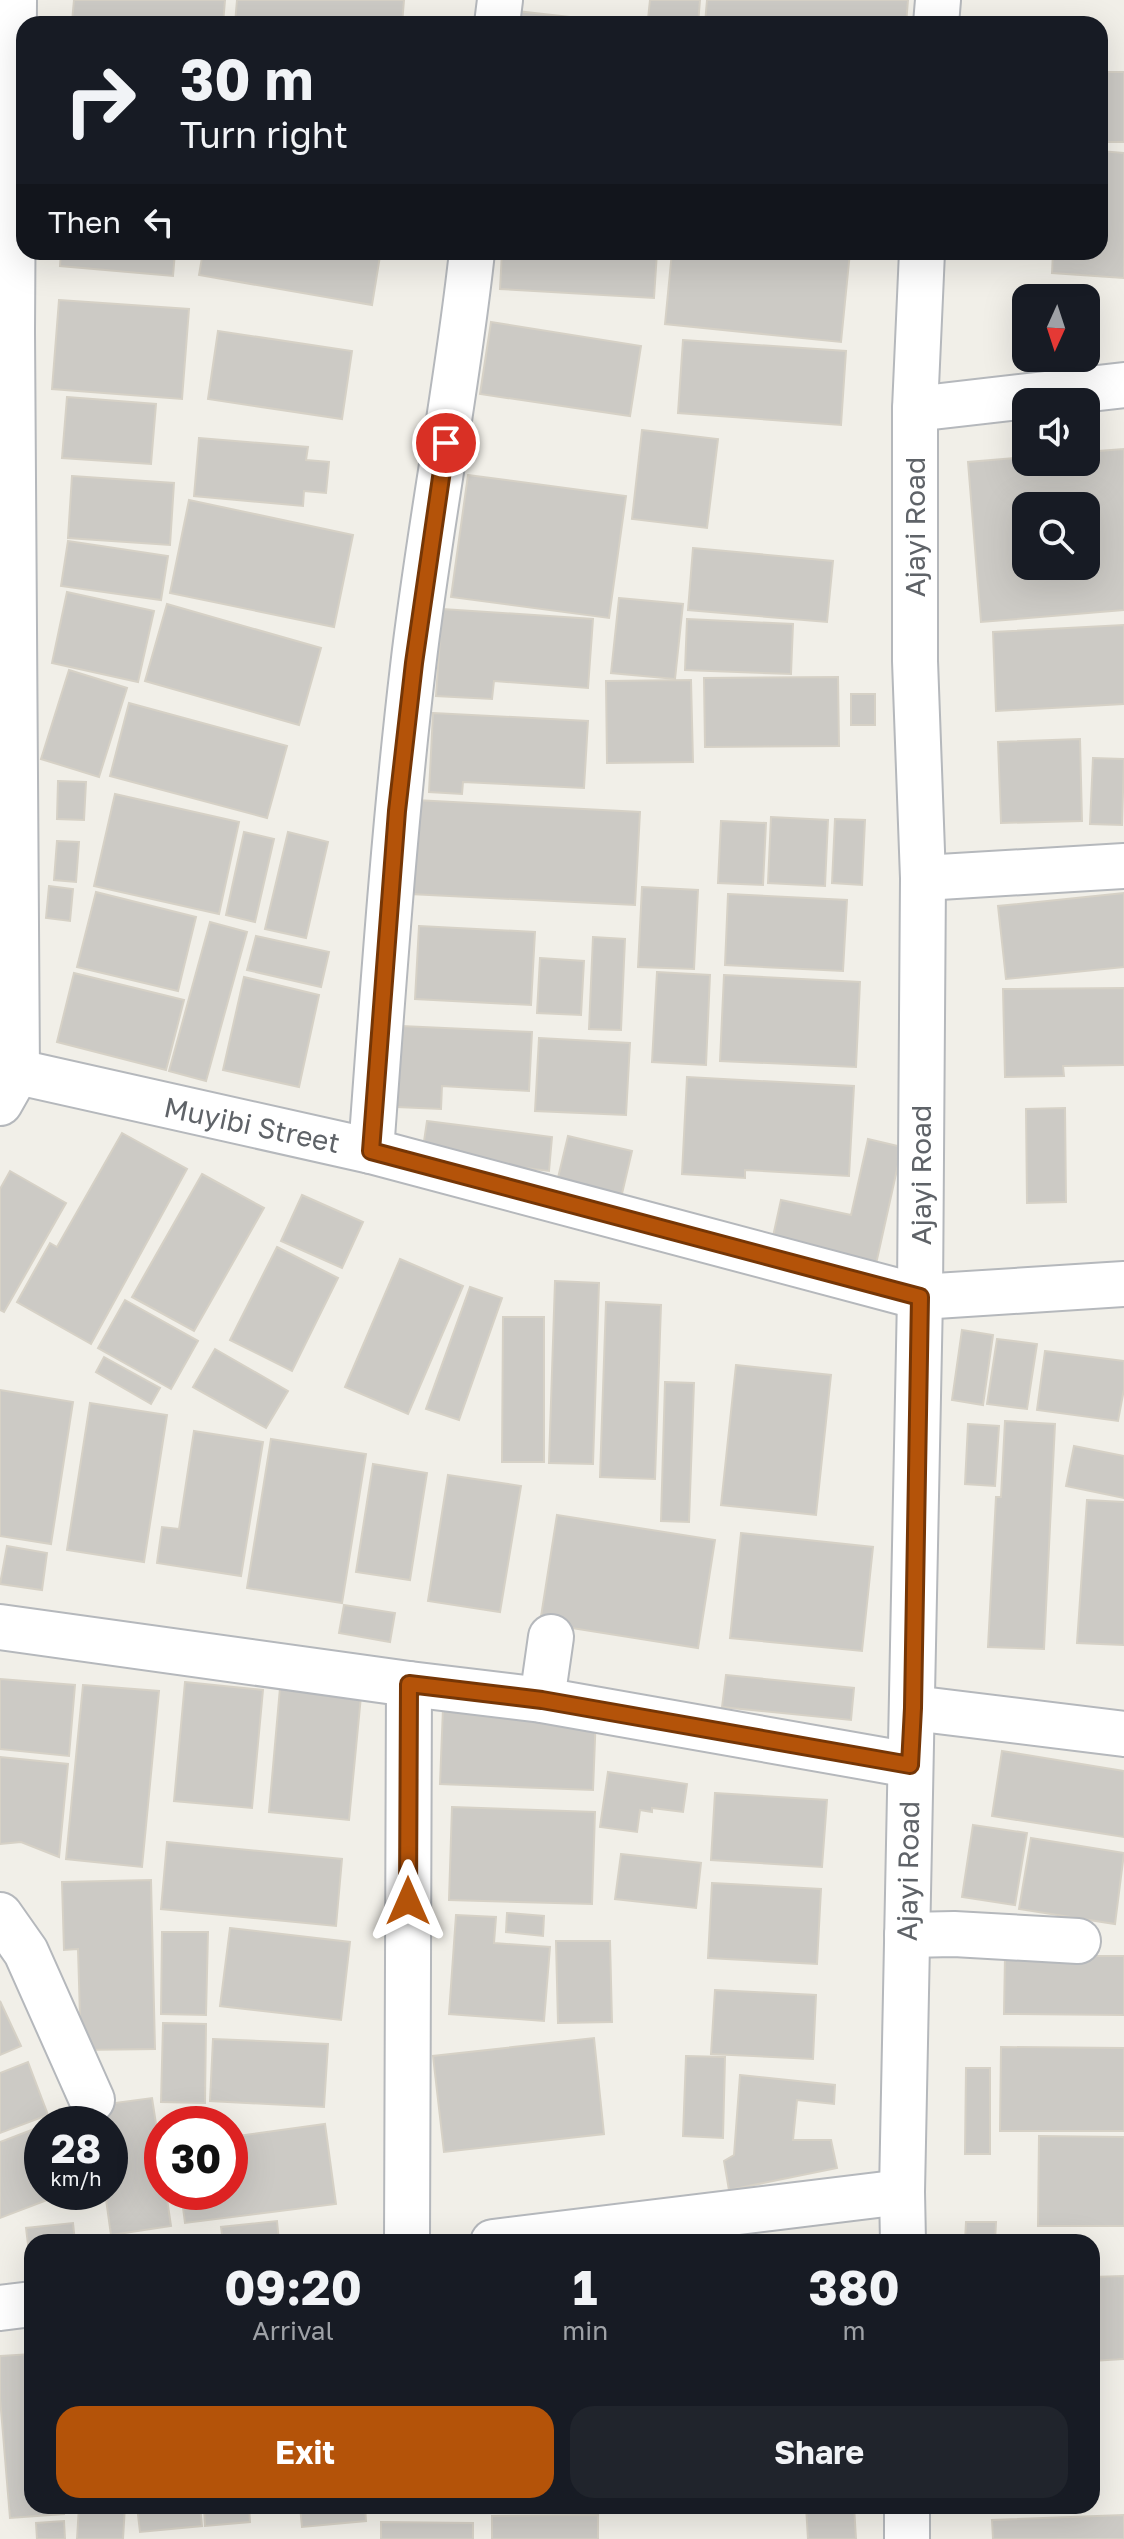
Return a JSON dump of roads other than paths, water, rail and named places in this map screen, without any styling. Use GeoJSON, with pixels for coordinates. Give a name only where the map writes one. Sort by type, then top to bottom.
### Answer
{"type":"FeatureCollection","features":[{"type":"Feature","properties":{"kind":"street"},"geometry":{"type":"LineString","coordinates":[[6,1082],[14,0]]}},
{"type":"Feature","properties":{"kind":"street"},"geometry":{"type":"LineString","coordinates":[[371,1151],[397,811],[410,693],[471,260]]}},
{"type":"Feature","properties":{"kind":"street","name":"Ajayi Road"},"geometry":{"type":"LineString","coordinates":[[903,2234],[920,1297],[923,878],[915,661],[915,409],[922,260]]}},
{"type":"Feature","properties":{"kind":"street"},"geometry":{"type":"LineString","coordinates":[[915,409],[1124,385]]}},
{"type":"Feature","properties":{"kind":"street"},"geometry":{"type":"LineString","coordinates":[[923,878],[1124,866]]}},
{"type":"Feature","properties":{"kind":"street","name":"Muyibi Street"},"geometry":{"type":"LineString","coordinates":[[6,1082],[371,1151],[920,1297],[1124,1284]]}},
{"type":"Feature","properties":{"kind":"street"},"geometry":{"type":"LineString","coordinates":[[0,1627],[542,1700],[910,1765]]}},
{"type":"Feature","properties":{"kind":"street"},"geometry":{"type":"LineString","coordinates":[[542,1700],[551,1637]]}},
{"type":"Feature","properties":{"kind":"street"},"geometry":{"type":"LineString","coordinates":[[407,2234],[409,1684]]}},
{"type":"Feature","properties":{"kind":"street"},"geometry":{"type":"LineString","coordinates":[[913,1708],[1124,1734]]}},
{"type":"Feature","properties":{"kind":"street"},"geometry":{"type":"LineString","coordinates":[[0,1915],[26,1952],[92,2100]]}},
{"type":"Feature","properties":{"kind":"street"},"geometry":{"type":"LineString","coordinates":[[907,1935],[954,1934],[1078,1941]]}},
{"type":"Feature","properties":{"kind":"street"},"geometry":{"type":"LineString","coordinates":[[558,2234],[902,2192]]}},
{"type":"Feature","properties":{"kind":"street"},"geometry":{"type":"LineString","coordinates":[[0,2308],[24,2305]]}},
{"type":"Feature","properties":{"kind":"street"},"geometry":{"type":"LineString","coordinates":[[907,2514],[907,2539]]}}]}
